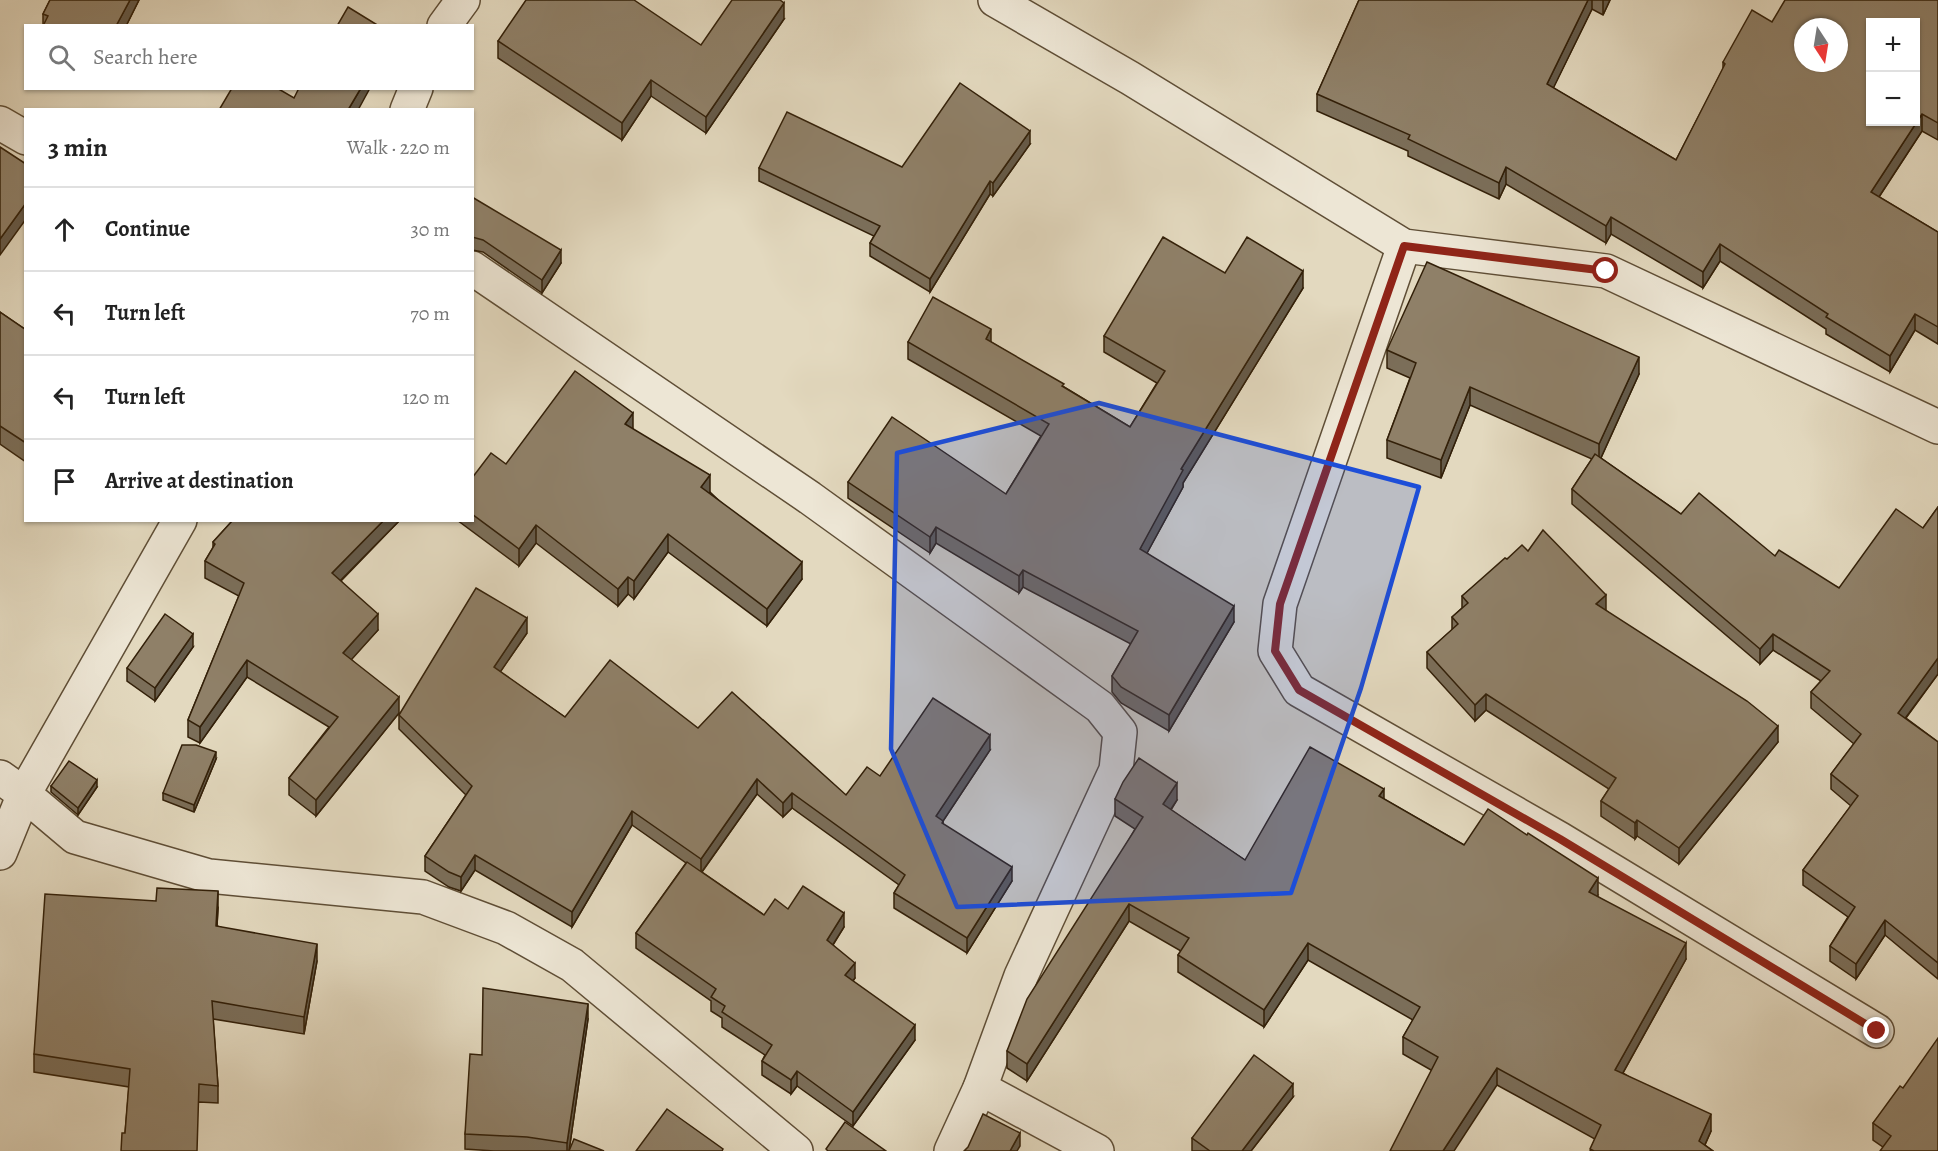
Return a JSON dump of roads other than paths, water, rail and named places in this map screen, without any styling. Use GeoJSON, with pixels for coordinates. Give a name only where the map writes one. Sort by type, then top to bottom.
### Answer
{"type":"FeatureCollection","features":[{"type":"Feature","properties":{"kind":"street"},"geometry":{"type":"LineString","coordinates":[[445,24],[463,0]]}},
{"type":"Feature","properties":{"kind":"street"},"geometry":{"type":"LineString","coordinates":[[995,0],[1130,78],[1404,246],[1606,271],[1938,427]]}},
{"type":"Feature","properties":{"kind":"street"},"geometry":{"type":"LineString","coordinates":[[408,108],[415,90]]}},
{"type":"Feature","properties":{"kind":"street"},"geometry":{"type":"LineString","coordinates":[[0,123],[24,137]]}},
{"type":"Feature","properties":{"kind":"street"},"geometry":{"type":"LineString","coordinates":[[1404,246],[1280,604],[1275,651],[1299,690],[1550,833],[1877,1031]]}},
{"type":"Feature","properties":{"kind":"street"},"geometry":{"type":"LineString","coordinates":[[474,269],[810,498],[1100,707],[1120,732],[1116,770],[1021,975],[980,1088],[951,1151]]}},
{"type":"Feature","properties":{"kind":"street"},"geometry":{"type":"LineString","coordinates":[[0,853],[12,785],[179,522]]}},
{"type":"Feature","properties":{"kind":"street"},"geometry":{"type":"LineString","coordinates":[[12,785],[75,837],[209,876],[423,897],[506,928],[572,965],[796,1151]]}},
{"type":"Feature","properties":{"kind":"street"},"geometry":{"type":"LineString","coordinates":[[980,1088],[1097,1151]]}}]}
